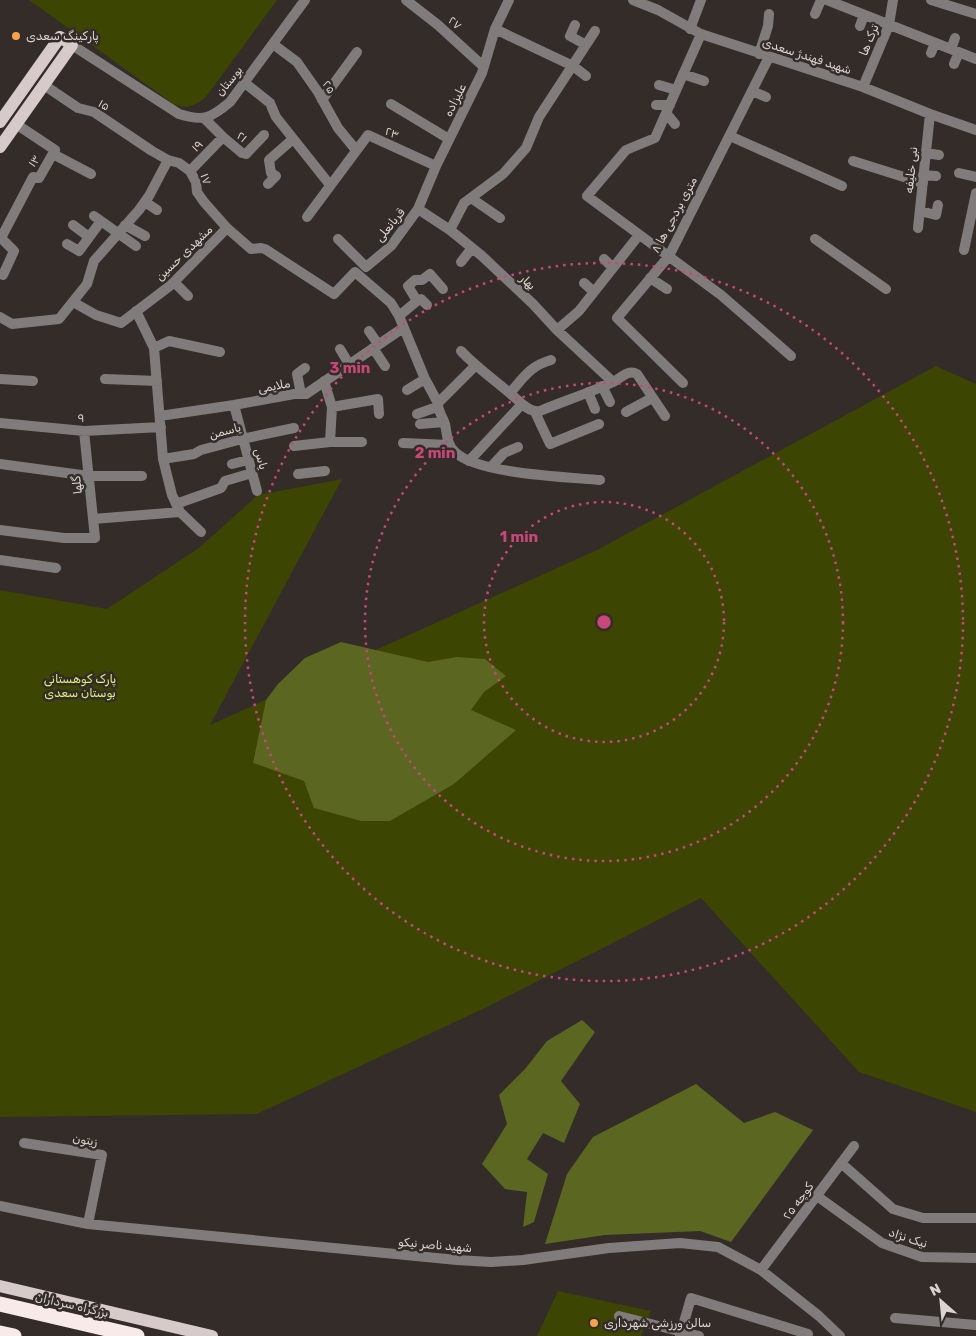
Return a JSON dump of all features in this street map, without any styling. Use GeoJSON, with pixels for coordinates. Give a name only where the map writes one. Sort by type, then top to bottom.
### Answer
{"type":"FeatureCollection","features":[{"type":"Feature","properties":{"kind":"highway","name":"بزرگراه سرداران"},"geometry":{"type":"LineString","coordinates":[[0,1304],[137,1336]]}},
{"type":"Feature","properties":{"kind":"highway"},"geometry":{"type":"LineString","coordinates":[[0,1333],[14,1336]]}},
{"type":"Feature","properties":{"kind":"main road"},"geometry":{"type":"LineString","coordinates":[[0,122],[60,37],[72,45],[0,147]]}},
{"type":"Feature","properties":{"kind":"main road"},"geometry":{"type":"LineString","coordinates":[[0,1286],[212,1336]]}},
{"type":"Feature","properties":{"kind":"street","name":"بوستان"},"geometry":{"type":"LineString","coordinates":[[205,119],[217,113],[230,102],[305,0]]}},
{"type":"Feature","properties":{"kind":"street","name":"۲۷"},"geometry":{"type":"LineString","coordinates":[[406,0],[438,25],[484,67]]}},
{"type":"Feature","properties":{"kind":"street","name":"علیزاده"},"geometry":{"type":"LineString","coordinates":[[418,209],[436,166],[484,67],[495,29],[509,0]]}},
{"type":"Feature","properties":{"kind":"street","name":"شهید فهندژ سعدی"},"geometry":{"type":"LineString","coordinates":[[634,0],[658,10],[701,34],[863,87],[976,130]]}},
{"type":"Feature","properties":{"kind":"street"},"geometry":{"type":"LineString","coordinates":[[690,29],[701,0]]}},
{"type":"Feature","properties":{"kind":"street"},"geometry":{"type":"LineString","coordinates":[[815,14],[821,0]]}},
{"type":"Feature","properties":{"kind":"street"},"geometry":{"type":"LineString","coordinates":[[827,0],[976,59]]}},
{"type":"Feature","properties":{"kind":"street","name":"ترک ها"},"geometry":{"type":"LineString","coordinates":[[863,87],[889,25],[893,0]]}},
{"type":"Feature","properties":{"kind":"street"},"geometry":{"type":"LineString","coordinates":[[931,0],[976,14]]}},
{"type":"Feature","properties":{"kind":"street","name":"۸ متری بردجی ها"},"geometry":{"type":"LineString","coordinates":[[683,383],[617,318],[669,256],[730,136],[752,91],[764,55],[769,14]]}},
{"type":"Feature","properties":{"kind":"street"},"geometry":{"type":"LineString","coordinates":[[860,26],[864,15]]}},
{"type":"Feature","properties":{"kind":"street"},"geometry":{"type":"LineString","coordinates":[[575,25],[570,36],[586,45]]}},
{"type":"Feature","properties":{"kind":"street"},"geometry":{"type":"LineString","coordinates":[[495,29],[573,66],[586,76]]}},
{"type":"Feature","properties":{"kind":"street"},"geometry":{"type":"LineString","coordinates":[[450,230],[464,203],[504,174],[526,148],[539,117],[595,31]]}},
{"type":"Feature","properties":{"kind":"street"},"geometry":{"type":"LineString","coordinates":[[701,34],[656,138],[626,150],[587,196],[721,295],[791,356]]}},
{"type":"Feature","properties":{"kind":"street"},"geometry":{"type":"LineString","coordinates":[[954,64],[955,38]]}},
{"type":"Feature","properties":{"kind":"street"},"geometry":{"type":"LineString","coordinates":[[931,53],[935,43]]}},
{"type":"Feature","properties":{"kind":"street","name":"۲۵"},"geometry":{"type":"LineString","coordinates":[[273,44],[297,62],[338,128],[356,150]]}},
{"type":"Feature","properties":{"kind":"street"},"geometry":{"type":"LineString","coordinates":[[72,45],[180,114],[192,118],[205,119]]}},
{"type":"Feature","properties":{"kind":"street"},"geometry":{"type":"LineString","coordinates":[[322,100],[358,52]]}},
{"type":"Feature","properties":{"kind":"street"},"geometry":{"type":"LineString","coordinates":[[683,74],[704,81]]}},
{"type":"Feature","properties":{"kind":"street"},"geometry":{"type":"LineString","coordinates":[[245,82],[270,103],[276,117],[330,185]]}},
{"type":"Feature","properties":{"kind":"street","name":"۱۵"},"geometry":{"type":"LineString","coordinates":[[44,85],[78,108],[94,112],[152,151]]}},
{"type":"Feature","properties":{"kind":"street"},"geometry":{"type":"LineString","coordinates":[[659,85],[676,90]]}},
{"type":"Feature","properties":{"kind":"street"},"geometry":{"type":"LineString","coordinates":[[752,91],[766,97]]}},
{"type":"Feature","properties":{"kind":"street"},"geometry":{"type":"LineString","coordinates":[[391,104],[449,139]]}},
{"type":"Feature","properties":{"kind":"street"},"geometry":{"type":"LineString","coordinates":[[656,105],[668,109],[675,124]]}},
{"type":"Feature","properties":{"kind":"street","name":"نبی خلیفه"},"geometry":{"type":"LineString","coordinates":[[918,228],[930,114]]}},
{"type":"Feature","properties":{"kind":"street","name":"۲۱"},"geometry":{"type":"LineString","coordinates":[[205,119],[222,137],[242,153],[246,154],[264,135]]}},
{"type":"Feature","properties":{"kind":"street","name":"۱۳"},"geometry":{"type":"LineString","coordinates":[[3,275],[14,251],[1,238],[33,178],[39,178],[56,150],[16,124]]}},
{"type":"Feature","properties":{"kind":"street","name":"۲۳"},"geometry":{"type":"LineString","coordinates":[[307,218],[368,135],[436,166]]}},
{"type":"Feature","properties":{"kind":"street"},"geometry":{"type":"LineString","coordinates":[[730,136],[842,186]]}},
{"type":"Feature","properties":{"kind":"street","name":"۱۹"},"geometry":{"type":"LineString","coordinates":[[190,172],[222,137]]}},
{"type":"Feature","properties":{"kind":"street"},"geometry":{"type":"LineString","coordinates":[[268,184],[276,176],[271,173],[269,160],[293,139]]}},
{"type":"Feature","properties":{"kind":"street","name":"۱۷"},"geometry":{"type":"LineString","coordinates":[[152,151],[168,160],[179,163],[190,172],[196,182],[197,192],[227,228]]}},
{"type":"Feature","properties":{"kind":"street"},"geometry":{"type":"LineString","coordinates":[[926,153],[939,155]]}},
{"type":"Feature","properties":{"kind":"street"},"geometry":{"type":"LineString","coordinates":[[53,154],[91,174]]}},
{"type":"Feature","properties":{"kind":"street"},"geometry":{"type":"LineString","coordinates":[[0,317],[12,324],[59,319],[87,284],[94,261],[145,202],[168,160]]}},
{"type":"Feature","properties":{"kind":"street"},"geometry":{"type":"LineString","coordinates":[[853,161],[923,179],[936,176]]}},
{"type":"Feature","properties":{"kind":"street"},"geometry":{"type":"LineString","coordinates":[[958,173],[976,177]]}},
{"type":"Feature","properties":{"kind":"street"},"geometry":{"type":"LineString","coordinates":[[964,250],[976,193]]}},
{"type":"Feature","properties":{"kind":"street"},"geometry":{"type":"LineString","coordinates":[[471,198],[500,218]]}},
{"type":"Feature","properties":{"kind":"street"},"geometry":{"type":"LineString","coordinates":[[145,202],[157,210]]}},
{"type":"Feature","properties":{"kind":"street"},"geometry":{"type":"LineString","coordinates":[[920,211],[936,215],[938,205]]}},
{"type":"Feature","properties":{"kind":"street","name":"بهار"},"geometry":{"type":"LineString","coordinates":[[418,209],[450,230],[472,248],[613,382]]}},
{"type":"Feature","properties":{"kind":"street","name":"قربانعلی"},"geometry":{"type":"LineString","coordinates":[[338,239],[366,268],[391,246],[418,209]]}},
{"type":"Feature","properties":{"kind":"street"},"geometry":{"type":"LineString","coordinates":[[67,244],[78,251],[89,237],[97,219],[136,246]]}},
{"type":"Feature","properties":{"kind":"street"},"geometry":{"type":"LineString","coordinates":[[73,225],[89,237]]}},
{"type":"Feature","properties":{"kind":"street"},"geometry":{"type":"LineString","coordinates":[[126,225],[145,236]]}},
{"type":"Feature","properties":{"kind":"street","name":"مشهدی حسین"},"geometry":{"type":"LineString","coordinates":[[73,302],[96,315],[121,323],[174,282],[227,228],[251,249],[261,248],[334,294],[355,272],[391,303],[399,316]]}},
{"type":"Feature","properties":{"kind":"street"},"geometry":{"type":"LineString","coordinates":[[557,330],[579,311],[639,235]]}},
{"type":"Feature","properties":{"kind":"street"},"geometry":{"type":"LineString","coordinates":[[815,239],[886,289]]}},
{"type":"Feature","properties":{"kind":"street"},"geometry":{"type":"LineString","coordinates":[[462,262],[472,248]]}},
{"type":"Feature","properties":{"kind":"street"},"geometry":{"type":"LineString","coordinates":[[604,259],[613,268]]}},
{"type":"Feature","properties":{"kind":"street"},"geometry":{"type":"LineString","coordinates":[[443,289],[430,274],[422,280],[415,280],[408,286],[422,303],[399,316],[438,405],[449,446],[456,454],[469,462],[502,471],[600,480]]}},
{"type":"Feature","properties":{"kind":"street"},"geometry":{"type":"LineString","coordinates":[[650,278],[667,289]]}},
{"type":"Feature","properties":{"kind":"street"},"geometry":{"type":"LineString","coordinates":[[174,282],[188,296]]}},
{"type":"Feature","properties":{"kind":"street"},"geometry":{"type":"LineString","coordinates":[[584,283],[594,292]]}},
{"type":"Feature","properties":{"kind":"street"},"geometry":{"type":"LineString","coordinates":[[136,311],[154,348],[163,459],[172,496],[178,508],[201,532]]}},
{"type":"Feature","properties":{"kind":"street","name":"ملایمی"},"geometry":{"type":"LineString","coordinates":[[160,416],[306,394],[403,328]]}},
{"type":"Feature","properties":{"kind":"street"},"geometry":{"type":"LineString","coordinates":[[370,331],[385,366]]}},
{"type":"Feature","properties":{"kind":"street"},"geometry":{"type":"LineString","coordinates":[[154,348],[169,341],[220,352]]}},
{"type":"Feature","properties":{"kind":"street"},"geometry":{"type":"LineString","coordinates":[[340,348],[349,364]]}},
{"type":"Feature","properties":{"kind":"street"},"geometry":{"type":"LineString","coordinates":[[461,351],[522,404],[535,412],[550,444],[599,424]]}},
{"type":"Feature","properties":{"kind":"street"},"geometry":{"type":"LineString","coordinates":[[510,393],[532,368],[551,360]]}},
{"type":"Feature","properties":{"kind":"street"},"geometry":{"type":"LineString","coordinates":[[444,422],[418,419],[438,405],[476,366]]}},
{"type":"Feature","properties":{"kind":"street"},"geometry":{"type":"LineString","coordinates":[[301,394],[297,374],[305,368]]}},
{"type":"Feature","properties":{"kind":"street"},"geometry":{"type":"LineString","coordinates":[[535,412],[613,382],[629,372],[633,372],[637,374],[665,416]]}},
{"type":"Feature","properties":{"kind":"street"},"geometry":{"type":"LineString","coordinates":[[0,379],[33,381]]}},
{"type":"Feature","properties":{"kind":"street"},"geometry":{"type":"LineString","coordinates":[[105,379],[157,381]]}},
{"type":"Feature","properties":{"kind":"street"},"geometry":{"type":"LineString","coordinates":[[406,390],[425,379]]}},
{"type":"Feature","properties":{"kind":"street"},"geometry":{"type":"LineString","coordinates":[[324,381],[332,407],[330,442]]}},
{"type":"Feature","properties":{"kind":"street"},"geometry":{"type":"LineString","coordinates":[[602,386],[610,402]]}},
{"type":"Feature","properties":{"kind":"street"},"geometry":{"type":"LineString","coordinates":[[588,392],[594,409]]}},
{"type":"Feature","properties":{"kind":"street"},"geometry":{"type":"LineString","coordinates":[[626,412],[652,398]]}},
{"type":"Feature","properties":{"kind":"street"},"geometry":{"type":"LineString","coordinates":[[332,407],[378,399],[379,414]]}},
{"type":"Feature","properties":{"kind":"street"},"geometry":{"type":"LineString","coordinates":[[469,462],[522,404]]}},
{"type":"Feature","properties":{"kind":"street","name":"یاس"},"geometry":{"type":"LineString","coordinates":[[234,405],[257,491]]}},
{"type":"Feature","properties":{"kind":"street","name":"۹"},"geometry":{"type":"LineString","coordinates":[[0,423],[84,431],[161,427]]}},
{"type":"Feature","properties":{"kind":"street","name":"یاسمن"},"geometry":{"type":"LineString","coordinates":[[163,459],[194,454],[201,450],[242,439],[294,428]]}},
{"type":"Feature","properties":{"kind":"street","name":"گلها"},"geometry":{"type":"LineString","coordinates":[[0,530],[64,538],[95,538],[84,431]]}},
{"type":"Feature","properties":{"kind":"street"},"geometry":{"type":"LineString","coordinates":[[294,446],[330,442],[362,442]]}},
{"type":"Feature","properties":{"kind":"street"},"geometry":{"type":"LineString","coordinates":[[404,443],[449,446]]}},
{"type":"Feature","properties":{"kind":"street"},"geometry":{"type":"LineString","coordinates":[[491,467],[504,453],[518,447]]}},
{"type":"Feature","properties":{"kind":"street"},"geometry":{"type":"LineString","coordinates":[[232,464],[248,460]]}},
{"type":"Feature","properties":{"kind":"street"},"geometry":{"type":"LineString","coordinates":[[0,464],[89,476],[142,476]]}},
{"type":"Feature","properties":{"kind":"street"},"geometry":{"type":"LineString","coordinates":[[298,474],[325,471]]}},
{"type":"Feature","properties":{"kind":"street"},"geometry":{"type":"LineString","coordinates":[[93,519],[178,508],[221,488],[225,481],[252,473]]}},
{"type":"Feature","properties":{"kind":"street"},"geometry":{"type":"LineString","coordinates":[[0,560],[56,568]]}},
{"type":"Feature","properties":{"kind":"street","name":"زیتون"},"geometry":{"type":"LineString","coordinates":[[24,1143],[102,1156],[88,1224]]}},
{"type":"Feature","properties":{"kind":"street","name":"کوچه ۲۵"},"geometry":{"type":"LineString","coordinates":[[761,1270],[854,1146]]}},
{"type":"Feature","properties":{"kind":"street"},"geometry":{"type":"LineString","coordinates":[[841,1163],[893,1209],[923,1218],[976,1218]]}},
{"type":"Feature","properties":{"kind":"street","name":"نیک نژاد"},"geometry":{"type":"LineString","coordinates":[[817,1196],[882,1243],[922,1257],[976,1258]]}},
{"type":"Feature","properties":{"kind":"street","name":"شهید ناصر نیکو"},"geometry":{"type":"LineString","coordinates":[[0,1206],[88,1224],[491,1262],[523,1260],[609,1248],[680,1243],[718,1247],[761,1270],[819,1316],[840,1336]]}},
{"type":"Feature","properties":{"kind":"street"},"geometry":{"type":"LineString","coordinates":[[680,1334],[691,1298],[808,1334]]}},
{"type":"Feature","properties":{"kind":"street"},"geometry":{"type":"LineString","coordinates":[[619,1316],[680,1334],[699,1336]]}},
{"type":"Feature","properties":{"kind":"street"},"geometry":{"type":"LineString","coordinates":[[895,1318],[976,1325]]}},
{"type":"Feature","properties":{"kind":"green space"},"geometry":{"type":"Polygon","coordinates":[[[29,0],[277,0],[206,97],[192,106],[184,106],[175,105],[29,0]]]}},
{"type":"Feature","properties":{"kind":"green space","name":"پارک کوهستانی بوستان سعدی"},"geometry":{"type":"Polygon","coordinates":[[[936,366],[976,384],[976,1112],[859,1072],[701,898],[485,1008],[257,1114],[0,1117],[0,590],[107,609],[199,548],[258,495],[342,479],[210,725],[597,550],[936,366]]]}},
{"type":"Feature","properties":{"kind":"green space"},"geometry":{"type":"Polygon","coordinates":[[[341,642],[428,662],[457,657],[485,659],[506,676],[484,692],[471,710],[516,730],[454,784],[390,821],[361,821],[314,808],[304,781],[253,763],[266,700],[278,684],[305,658],[341,642]]]}},
{"type":"Feature","properties":{"kind":"green space"},"geometry":{"type":"Polygon","coordinates":[[[582,1020],[595,1032],[561,1081],[580,1104],[564,1143],[543,1133],[527,1159],[548,1174],[534,1222],[523,1227],[527,1192],[505,1189],[482,1164],[507,1124],[499,1095],[525,1069],[547,1041],[582,1020]]]}},
{"type":"Feature","properties":{"kind":"green space"},"geometry":{"type":"Polygon","coordinates":[[[696,1084],[744,1123],[775,1112],[813,1130],[731,1242],[700,1231],[605,1235],[545,1244],[567,1174],[593,1137],[696,1084]]]}},
{"type":"Feature","properties":{"kind":"green space","name":"سالن ورزشی شهرداری"},"geometry":{"type":"Polygon","coordinates":[[[558,1291],[651,1311],[641,1336],[537,1336],[558,1291]]]}},
{"type":"Feature","properties":{"kind":"place","name":"پارکینگ سعدی"},"geometry":{"type":"Point","coordinates":[16,36]}},
{"type":"Feature","properties":{"kind":"place","name":"سالن ورزشی شهرداری"},"geometry":{"type":"Point","coordinates":[594,1323]}}]}
